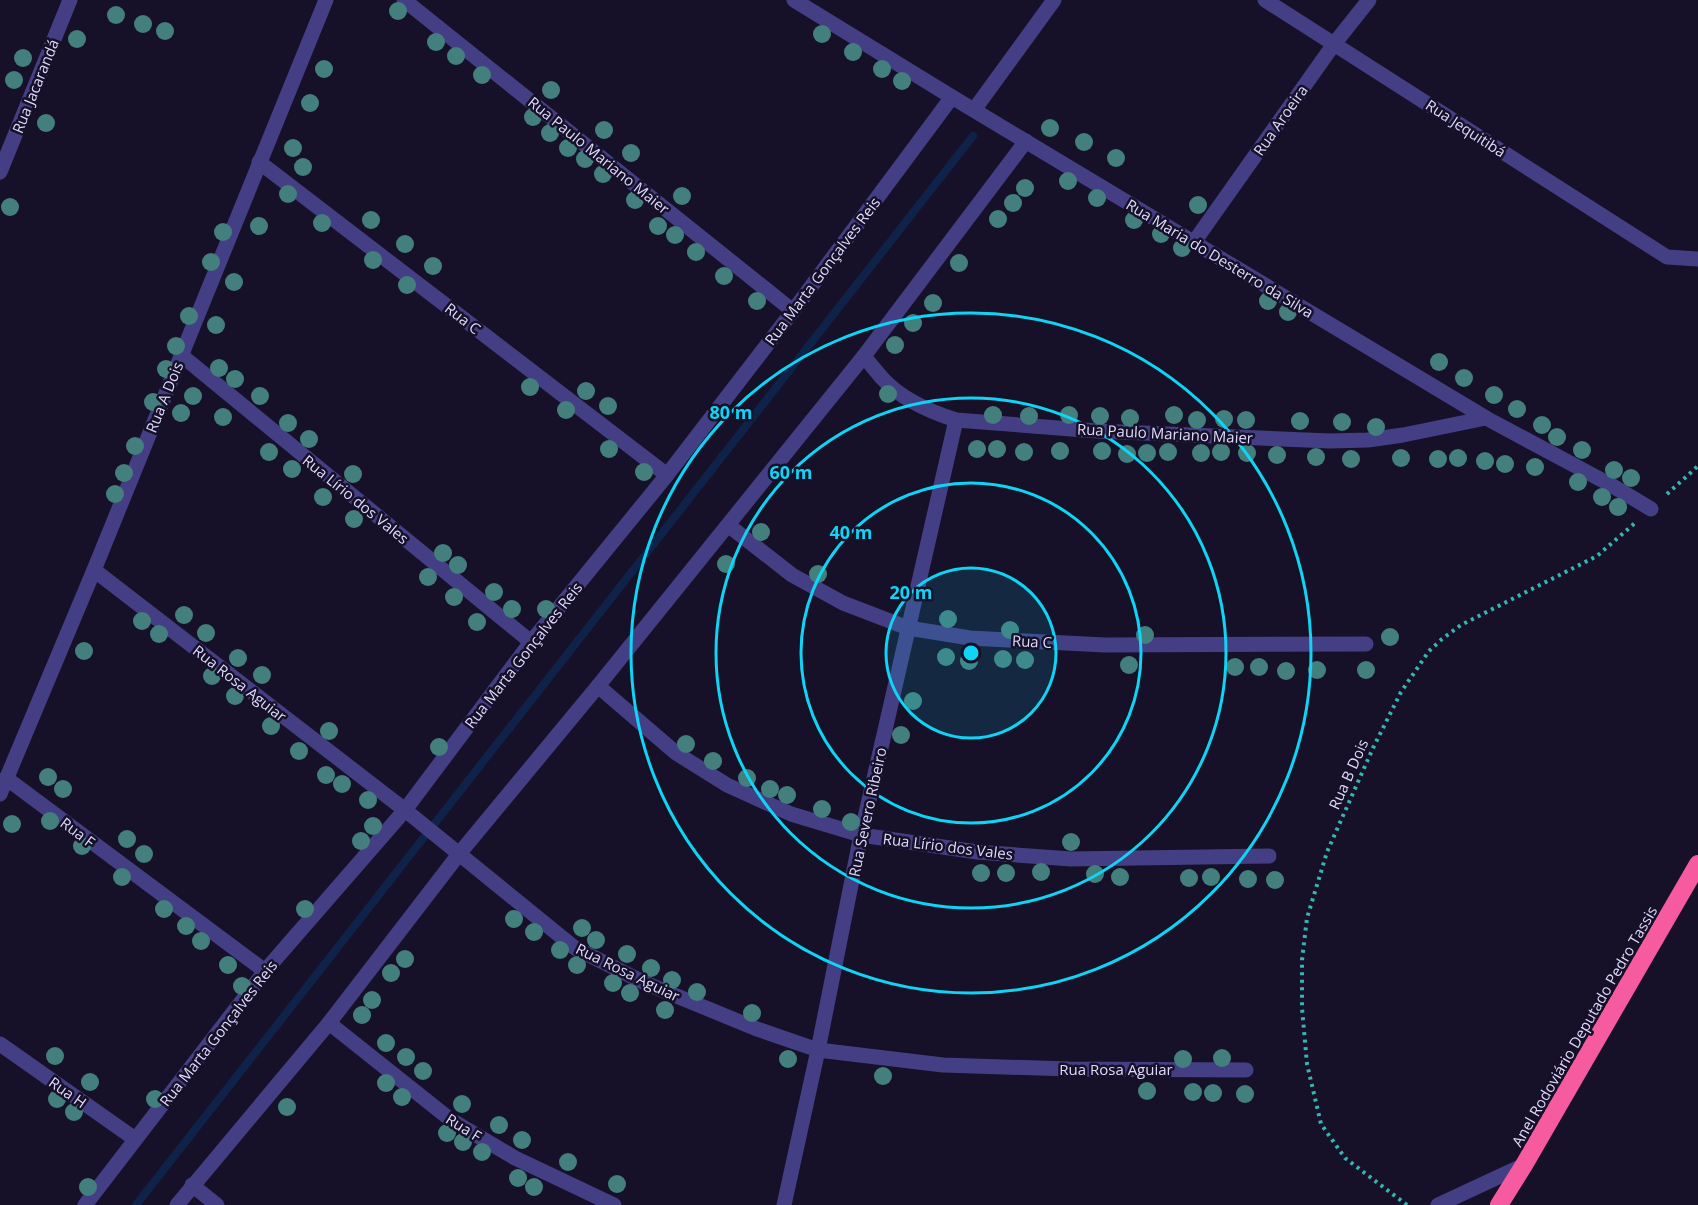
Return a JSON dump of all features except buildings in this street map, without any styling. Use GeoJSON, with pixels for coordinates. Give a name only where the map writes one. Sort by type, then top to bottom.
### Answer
{"type":"FeatureCollection","features":[{"type":"Feature","properties":{"kind":"highway","name":"Anel Rodoviário Deputado Pedro Tassis"},"geometry":{"type":"LineString","coordinates":[[1499,1205],[1698,864]]}},
{"type":"Feature","properties":{"kind":"street","name":"Rua Jacarandá"},"geometry":{"type":"LineString","coordinates":[[0,172],[70,0]]}},
{"type":"Feature","properties":{"kind":"street","name":"Rua A Dois"},"geometry":{"type":"LineString","coordinates":[[0,794],[94,570],[326,0]]}},
{"type":"Feature","properties":{"kind":"street","name":"Rua Paulo Mariano Maier"},"geometry":{"type":"LineString","coordinates":[[404,0],[793,311]]}},
{"type":"Feature","properties":{"kind":"street","name":"Rua Maria do Desterro da Silva"},"geometry":{"type":"LineString","coordinates":[[794,0],[1486,418],[1651,509]]}},
{"type":"Feature","properties":{"kind":"street"},"geometry":{"type":"LineString","coordinates":[[974,110],[1054,0]]}},
{"type":"Feature","properties":{"kind":"street","name":"Rua Jequitibá"},"geometry":{"type":"LineString","coordinates":[[1265,0],[1667,257],[1698,259]]}},
{"type":"Feature","properties":{"kind":"street","name":"Rua Aroeira"},"geometry":{"type":"LineString","coordinates":[[1194,242],[1334,44],[1369,0]]}},
{"type":"Feature","properties":{"kind":"street","name":"Rua Marta Gonçalves Reis"},"geometry":{"type":"LineString","coordinates":[[85,1205],[265,971],[405,810],[531,642],[667,475],[793,311],[952,97]]}},
{"type":"Feature","properties":{"kind":"street"},"geometry":{"type":"LineString","coordinates":[[177,1205],[329,1023],[459,854],[598,686],[864,356],[1026,141]]}},
{"type":"Feature","properties":{"kind":"street","name":"Rua C"},"geometry":{"type":"LineString","coordinates":[[260,162],[667,475]]}},
{"type":"Feature","properties":{"kind":"street","name":"Rua Lírio dos Vales"},"geometry":{"type":"LineString","coordinates":[[181,355],[531,642]]}},
{"type":"Feature","properties":{"kind":"street","name":"Rua Paulo Mariano Maier"},"geometry":{"type":"LineString","coordinates":[[864,356],[884,380],[910,400],[936,414],[956,420],[1097,431],[1330,441],[1368,440],[1403,435],[1486,418]]}},
{"type":"Feature","properties":{"kind":"street","name":"Rua Severo Ribeiro"},"geometry":{"type":"LineString","coordinates":[[784,1205],[861,835],[956,420]]}},
{"type":"Feature","properties":{"kind":"street","name":"Rua C"},"geometry":{"type":"LineString","coordinates":[[728,525],[792,575],[843,603],[908,628],[970,638],[1105,645],[1366,644]]}},
{"type":"Feature","properties":{"kind":"street","name":"Rua Rosa Aguiar"},"geometry":{"type":"LineString","coordinates":[[94,570],[405,810],[575,948],[645,983],[757,1029],[818,1050],[943,1065],[1069,1069],[1246,1070]]}},
{"type":"Feature","properties":{"kind":"street","name":"Rua Lírio dos Vales"},"geometry":{"type":"LineString","coordinates":[[598,686],[676,753],[727,785],[791,814],[861,835],[977,852],[1071,859],[1269,856]]}},
{"type":"Feature","properties":{"kind":"street","name":"Rua F"},"geometry":{"type":"LineString","coordinates":[[6,778],[265,971]]}},
{"type":"Feature","properties":{"kind":"street","name":"Rua F"},"geometry":{"type":"LineString","coordinates":[[329,1023],[451,1120],[515,1158],[614,1205]]}},
{"type":"Feature","properties":{"kind":"street","name":"Rua H"},"geometry":{"type":"LineString","coordinates":[[0,1044],[135,1139]]}},
{"type":"Feature","properties":{"kind":"street"},"geometry":{"type":"LineString","coordinates":[[1438,1205],[1524,1165]]}},
{"type":"Feature","properties":{"kind":"street"},"geometry":{"type":"LineString","coordinates":[[192,1185],[217,1205]]}},
{"type":"Feature","properties":{"kind":"path","name":"Rua B Dois"},"geometry":{"type":"LineString","coordinates":[[1407,1205],[1345,1158],[1321,1124],[1307,1064],[1302,1008],[1302,960],[1307,918],[1327,852],[1373,748],[1401,692],[1429,651],[1461,625],[1597,556],[1698,466]]}},
{"type":"Feature","properties":{"kind":"waterway"},"geometry":{"type":"LineString","coordinates":[[136,1205],[973,136]]}}]}
